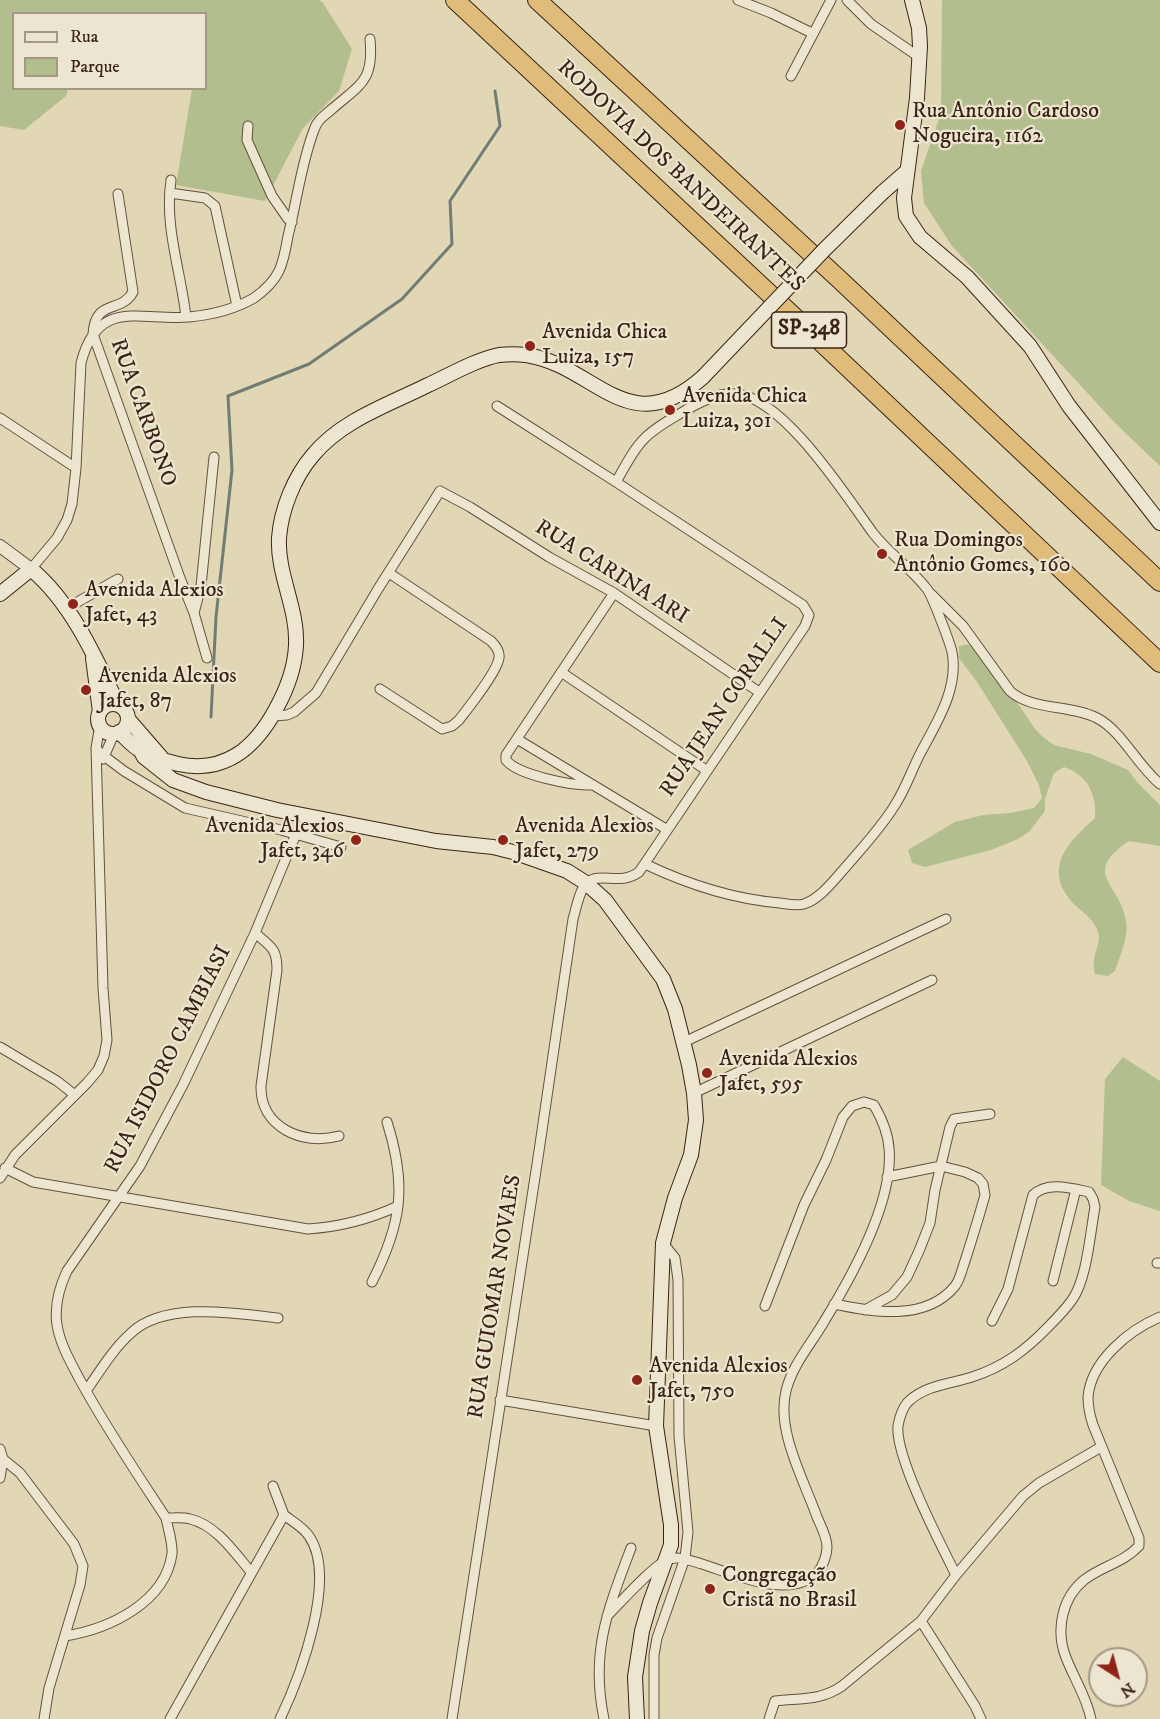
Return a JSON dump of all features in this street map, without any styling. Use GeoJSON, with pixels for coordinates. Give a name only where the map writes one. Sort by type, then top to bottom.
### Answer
{"type":"FeatureCollection","features":[{"type":"Feature","properties":{"kind":"highway","name":"RODOVIA DOS BANDEIRANTES"},"geometry":{"type":"LineString","coordinates":[[455,0],[1160,663]]}},
{"type":"Feature","properties":{"kind":"highway","name":"RODOVIA DOS BANDEIRANTES"},"geometry":{"type":"LineString","coordinates":[[537,0],[840,280],[1160,582]]}},
{"type":"Feature","properties":{"kind":"main road"},"geometry":{"type":"LineString","coordinates":[[912,0],[919,28],[919,57],[917,98],[904,198],[906,216],[913,228],[931,248],[970,280],[1030,346],[1069,406],[1160,523]]}},
{"type":"Feature","properties":{"kind":"main road"},"geometry":{"type":"LineString","coordinates":[[93,656],[100,718],[106,732],[117,733],[140,750],[170,762],[199,767],[223,763],[251,745],[273,716],[288,687],[297,642],[280,560],[279,538],[290,494],[311,457],[328,438],[358,418],[451,374],[499,355],[523,354],[536,357],[557,365],[616,397],[640,403],[665,401],[687,392],[825,249],[907,171]]}},
{"type":"Feature","properties":{"kind":"main road"},"geometry":{"type":"LineString","coordinates":[[0,594],[30,569],[53,590],[67,608],[99,664],[118,705]]}},
{"type":"Feature","properties":{"kind":"main road"},"geometry":{"type":"LineString","coordinates":[[100,718],[107,705],[118,705],[126,710],[128,718],[126,726],[117,733]]}},
{"type":"Feature","properties":{"kind":"main road"},"geometry":{"type":"LineString","coordinates":[[128,718],[192,788]]}},
{"type":"Feature","properties":{"kind":"main road"},"geometry":{"type":"LineString","coordinates":[[140,750],[144,757],[165,775],[192,788],[287,812],[436,841],[477,844],[513,852],[567,871],[586,883],[611,908],[663,979],[675,1009],[694,1094],[696,1120],[691,1155],[675,1198],[663,1243],[656,1426],[671,1525],[671,1545],[650,1603],[638,1653],[635,1702],[637,1719]]}},
{"type":"Feature","properties":{"kind":"street"},"geometry":{"type":"LineString","coordinates":[[738,0],[812,33]]}},
{"type":"Feature","properties":{"kind":"street"},"geometry":{"type":"LineString","coordinates":[[791,76],[831,0]]}},
{"type":"Feature","properties":{"kind":"street"},"geometry":{"type":"LineString","coordinates":[[847,0],[872,24],[919,57]]}},
{"type":"Feature","properties":{"kind":"street"},"geometry":{"type":"LineString","coordinates":[[0,546],[30,569],[48,550],[67,520],[72,504],[76,468],[81,363],[85,348],[93,334],[110,321],[126,315],[186,317],[237,306],[266,289],[275,278],[283,259],[304,164],[317,122],[366,77],[372,59],[370,39]]}},
{"type":"Feature","properties":{"kind":"street"},"geometry":{"type":"LineString","coordinates":[[248,126],[247,140],[272,196],[292,222]]}},
{"type":"Feature","properties":{"kind":"street"},"geometry":{"type":"LineString","coordinates":[[171,180],[171,227],[186,317]]}},
{"type":"Feature","properties":{"kind":"street","name":"RUA CARBONO"},"geometry":{"type":"LineString","coordinates":[[118,194],[133,292],[125,301],[105,309],[98,315],[94,321],[93,334],[194,613],[207,658]]}},
{"type":"Feature","properties":{"kind":"street"},"geometry":{"type":"LineString","coordinates":[[170,194],[205,198],[217,211],[237,306]]}},
{"type":"Feature","properties":{"kind":"street"},"geometry":{"type":"LineString","coordinates":[[687,392],[698,403]]}},
{"type":"Feature","properties":{"kind":"street"},"geometry":{"type":"LineString","coordinates":[[497,406],[616,482],[646,437],[698,403],[716,396],[737,394],[762,403],[795,432],[880,541],[963,626],[1017,697],[1025,701],[1063,707],[1098,718],[1121,738],[1130,752],[1160,784]]}},
{"type":"Feature","properties":{"kind":"street"},"geometry":{"type":"LineString","coordinates":[[0,418],[76,468]]}},
{"type":"Feature","properties":{"kind":"street"},"geometry":{"type":"LineString","coordinates":[[194,613],[201,586],[214,457]]}},
{"type":"Feature","properties":{"kind":"street","name":"RUA JEAN CORALLI"},"geometry":{"type":"LineString","coordinates":[[586,883],[599,877],[628,879],[639,872],[807,623],[809,615],[806,608],[616,482]]}},
{"type":"Feature","properties":{"kind":"street","name":"RUA CARINA ARI"},"geometry":{"type":"LineString","coordinates":[[388,573],[440,491],[470,507],[549,557],[614,593],[759,692]]}},
{"type":"Feature","properties":{"kind":"street"},"geometry":{"type":"LineString","coordinates":[[273,716],[294,712],[316,693],[388,573],[491,641],[498,651],[499,658],[495,669],[459,720],[452,726],[442,729],[380,690]]}},
{"type":"Feature","properties":{"kind":"street"},"geometry":{"type":"LineString","coordinates":[[67,608],[118,579]]}},
{"type":"Feature","properties":{"kind":"street"},"geometry":{"type":"LineString","coordinates":[[645,864],[690,884],[766,902],[804,904],[827,888],[878,830],[897,802],[940,719],[954,661],[930,592]]}},
{"type":"Feature","properties":{"kind":"street"},"geometry":{"type":"LineString","coordinates":[[591,785],[570,784],[512,766],[506,760],[506,755],[614,593]]}},
{"type":"Feature","properties":{"kind":"street"},"geometry":{"type":"LineString","coordinates":[[561,672],[706,770]]}},
{"type":"Feature","properties":{"kind":"street"},"geometry":{"type":"LineString","coordinates":[[0,1178],[15,1155],[98,1070],[104,1056],[107,1040],[103,988],[96,748],[100,718]]}},
{"type":"Feature","properties":{"kind":"street"},"geometry":{"type":"LineString","coordinates":[[97,776],[104,756],[117,733]]}},
{"type":"Feature","properties":{"kind":"street"},"geometry":{"type":"LineString","coordinates":[[517,739],[666,830]]}},
{"type":"Feature","properties":{"kind":"street"},"geometry":{"type":"LineString","coordinates":[[96,748],[144,785],[185,808],[342,846]]}},
{"type":"Feature","properties":{"kind":"street","name":"RUA ISIDORO CAMBIASI"},"geometry":{"type":"LineString","coordinates":[[166,1518],[113,1440],[71,1363],[57,1326],[58,1290],[67,1271],[140,1166],[183,1085],[255,933],[296,834]]}},
{"type":"Feature","properties":{"kind":"street","name":"RUA GUIOMAR NOVAES"},"geometry":{"type":"LineString","coordinates":[[452,1719],[573,920],[586,883]]}},
{"type":"Feature","properties":{"kind":"street"},"geometry":{"type":"LineString","coordinates":[[682,1043],[946,919]]}},
{"type":"Feature","properties":{"kind":"street"},"geometry":{"type":"LineString","coordinates":[[255,933],[277,956],[261,1086],[264,1109],[281,1127],[297,1135],[311,1138],[339,1136]]}},
{"type":"Feature","properties":{"kind":"street"},"geometry":{"type":"LineString","coordinates":[[694,1094],[932,980]]}},
{"type":"Feature","properties":{"kind":"street"},"geometry":{"type":"LineString","coordinates":[[0,1047],[57,1081],[75,1095]]}},
{"type":"Feature","properties":{"kind":"street"},"geometry":{"type":"LineString","coordinates":[[607,1616],[667,1560],[685,1558],[779,1586],[802,1583],[819,1571],[823,1565],[827,1546],[789,1443],[784,1402],[793,1373],[825,1321],[856,1262],[880,1209],[887,1177],[889,1149],[885,1123],[874,1105],[864,1102],[852,1107],[843,1117],[826,1160],[804,1205],[765,1306]]}},
{"type":"Feature","properties":{"kind":"street"},"geometry":{"type":"LineString","coordinates":[[865,1310],[891,1295],[906,1277],[930,1223],[935,1190],[954,1119],[990,1114]]}},
{"type":"Feature","properties":{"kind":"street"},"geometry":{"type":"LineString","coordinates":[[372,1282],[387,1253],[398,1206],[400,1179],[393,1140],[387,1122]]}},
{"type":"Feature","properties":{"kind":"street"},"geometry":{"type":"LineString","coordinates":[[834,1304],[865,1310],[904,1310],[929,1306],[942,1299],[956,1285],[985,1194],[983,1184],[978,1178],[965,1172],[941,1166],[887,1177]]}},
{"type":"Feature","properties":{"kind":"street"},"geometry":{"type":"LineString","coordinates":[[5,1168],[33,1182],[308,1229],[338,1225],[398,1206]]}},
{"type":"Feature","properties":{"kind":"street"},"geometry":{"type":"LineString","coordinates":[[956,1575],[905,1460],[898,1426],[904,1408],[908,1402],[926,1390],[999,1367],[1023,1352],[1073,1299],[1082,1278],[1095,1207],[1089,1192],[1048,1187],[1039,1189],[1033,1195],[1008,1289],[992,1321]]}},
{"type":"Feature","properties":{"kind":"street"},"geometry":{"type":"LineString","coordinates":[[1053,1281],[1076,1189]]}},
{"type":"Feature","properties":{"kind":"street"},"geometry":{"type":"LineString","coordinates":[[654,1719],[654,1655],[657,1638],[685,1558],[688,1532],[679,1436],[678,1280],[675,1258],[663,1243]]}},
{"type":"Feature","properties":{"kind":"street"},"geometry":{"type":"LineString","coordinates":[[86,1391],[131,1333],[143,1323],[160,1316],[176,1312],[278,1318]]}},
{"type":"Feature","properties":{"kind":"street"},"geometry":{"type":"LineString","coordinates":[[1091,1719],[1083,1693],[1065,1656],[1060,1636],[1062,1616],[1069,1599],[1085,1579],[1125,1559],[1139,1546],[1137,1531],[1101,1447],[1088,1409],[1088,1396],[1095,1374],[1116,1346],[1133,1332],[1160,1317]]}},
{"type":"Feature","properties":{"kind":"street"},"geometry":{"type":"LineString","coordinates":[[500,1400],[656,1426]]}},
{"type":"Feature","properties":{"kind":"street"},"geometry":{"type":"LineString","coordinates":[[769,1719],[775,1701],[831,1694],[921,1621],[956,1575],[1023,1496],[1039,1483],[1101,1447]]}},
{"type":"Feature","properties":{"kind":"street"},"geometry":{"type":"LineString","coordinates":[[0,1478],[1,1454]]}},
{"type":"Feature","properties":{"kind":"street"},"geometry":{"type":"LineString","coordinates":[[1,1454],[20,1473],[74,1544],[83,1566],[80,1585],[50,1688],[44,1719]]}},
{"type":"Feature","properties":{"kind":"street"},"geometry":{"type":"LineString","coordinates":[[273,1486],[284,1515],[309,1536],[319,1562],[319,1586],[306,1657],[280,1719]]}},
{"type":"Feature","properties":{"kind":"street"},"geometry":{"type":"LineString","coordinates":[[170,1719],[284,1515]]}},
{"type":"Feature","properties":{"kind":"street"},"geometry":{"type":"LineString","coordinates":[[65,1636],[85,1633],[116,1621],[143,1603],[161,1584],[172,1552],[166,1518],[188,1518],[202,1522],[221,1538],[251,1572]]}},
{"type":"Feature","properties":{"kind":"street"},"geometry":{"type":"LineString","coordinates":[[604,1719],[600,1703],[601,1638],[631,1548]]}},
{"type":"Feature","properties":{"kind":"street"},"geometry":{"type":"LineString","coordinates":[[921,1621],[981,1719]]}},
{"type":"Feature","properties":{"kind":"green space"},"geometry":{"type":"Polygon","coordinates":[[[0,0],[319,0],[352,49],[339,91],[303,128],[265,201],[176,185],[192,90],[207,90],[207,12],[12,12],[12,90],[68,90],[66,96],[24,130],[0,126],[0,0]]]}},
{"type":"Feature","properties":{"kind":"green space"},"geometry":{"type":"Polygon","coordinates":[[[942,0],[1160,0],[1160,466],[1116,424],[952,246],[924,203],[921,171],[941,113],[942,0]]]}},
{"type":"Feature","properties":{"kind":"green space"},"geometry":{"type":"Polygon","coordinates":[[[971,644],[1004,683],[1035,729],[1043,737],[1054,745],[1091,754],[1128,770],[1160,805],[1160,846],[1129,841],[1107,862],[1105,871],[1107,879],[1123,908],[1127,927],[1115,971],[1108,976],[1095,974],[1094,962],[1099,939],[1096,927],[1074,904],[1060,880],[1059,869],[1067,848],[1095,818],[1092,793],[1079,775],[1064,767],[1054,773],[1045,799],[1045,811],[1029,832],[1018,839],[991,850],[925,867],[912,863],[908,850],[955,822],[983,815],[1034,808],[1042,798],[1039,785],[1027,761],[959,658],[959,646],[971,644]]]}},
{"type":"Feature","properties":{"kind":"green space"},"geometry":{"type":"Polygon","coordinates":[[[1123,1057],[1160,1081],[1160,1211],[1129,1201],[1101,1185],[1105,1079],[1123,1057]]]}},
{"type":"Feature","properties":{"kind":"waterway"},"geometry":{"type":"LineString","coordinates":[[211,717],[216,617],[232,470],[228,396],[309,364],[402,299],[452,244],[450,201],[500,126],[495,91]]}},
{"type":"Feature","properties":{"kind":"place","name":"Rua Antônio Cardoso Nogueira, 1162"},"geometry":{"type":"Point","coordinates":[900,125]}},
{"type":"Feature","properties":{"kind":"place","name":"Avenida Chica Luiza, 157"},"geometry":{"type":"Point","coordinates":[530,346]}},
{"type":"Feature","properties":{"kind":"place","name":"Avenida Chica Luiza, 301"},"geometry":{"type":"Point","coordinates":[670,410]}},
{"type":"Feature","properties":{"kind":"place","name":"Rua Domingos Antônio Gomes, 160"},"geometry":{"type":"Point","coordinates":[882,554]}},
{"type":"Feature","properties":{"kind":"place","name":"Avenida Alexios Jafet, 43"},"geometry":{"type":"Point","coordinates":[73,604]}},
{"type":"Feature","properties":{"kind":"place","name":"Avenida Alexios Jafet, 87"},"geometry":{"type":"Point","coordinates":[86,690]}},
{"type":"Feature","properties":{"kind":"place","name":"Avenida Alexios Jafet, 346"},"geometry":{"type":"Point","coordinates":[356,840]}},
{"type":"Feature","properties":{"kind":"place","name":"Avenida Alexios Jafet, 279"},"geometry":{"type":"Point","coordinates":[503,840]}},
{"type":"Feature","properties":{"kind":"place","name":"Avenida Alexios Jafet, 595"},"geometry":{"type":"Point","coordinates":[707,1073]}},
{"type":"Feature","properties":{"kind":"place","name":"Avenida Alexios Jafet, 750"},"geometry":{"type":"Point","coordinates":[637,1380]}},
{"type":"Feature","properties":{"kind":"place","name":"Congregação Cristã no Brasil"},"geometry":{"type":"Point","coordinates":[710,1589]}}]}
